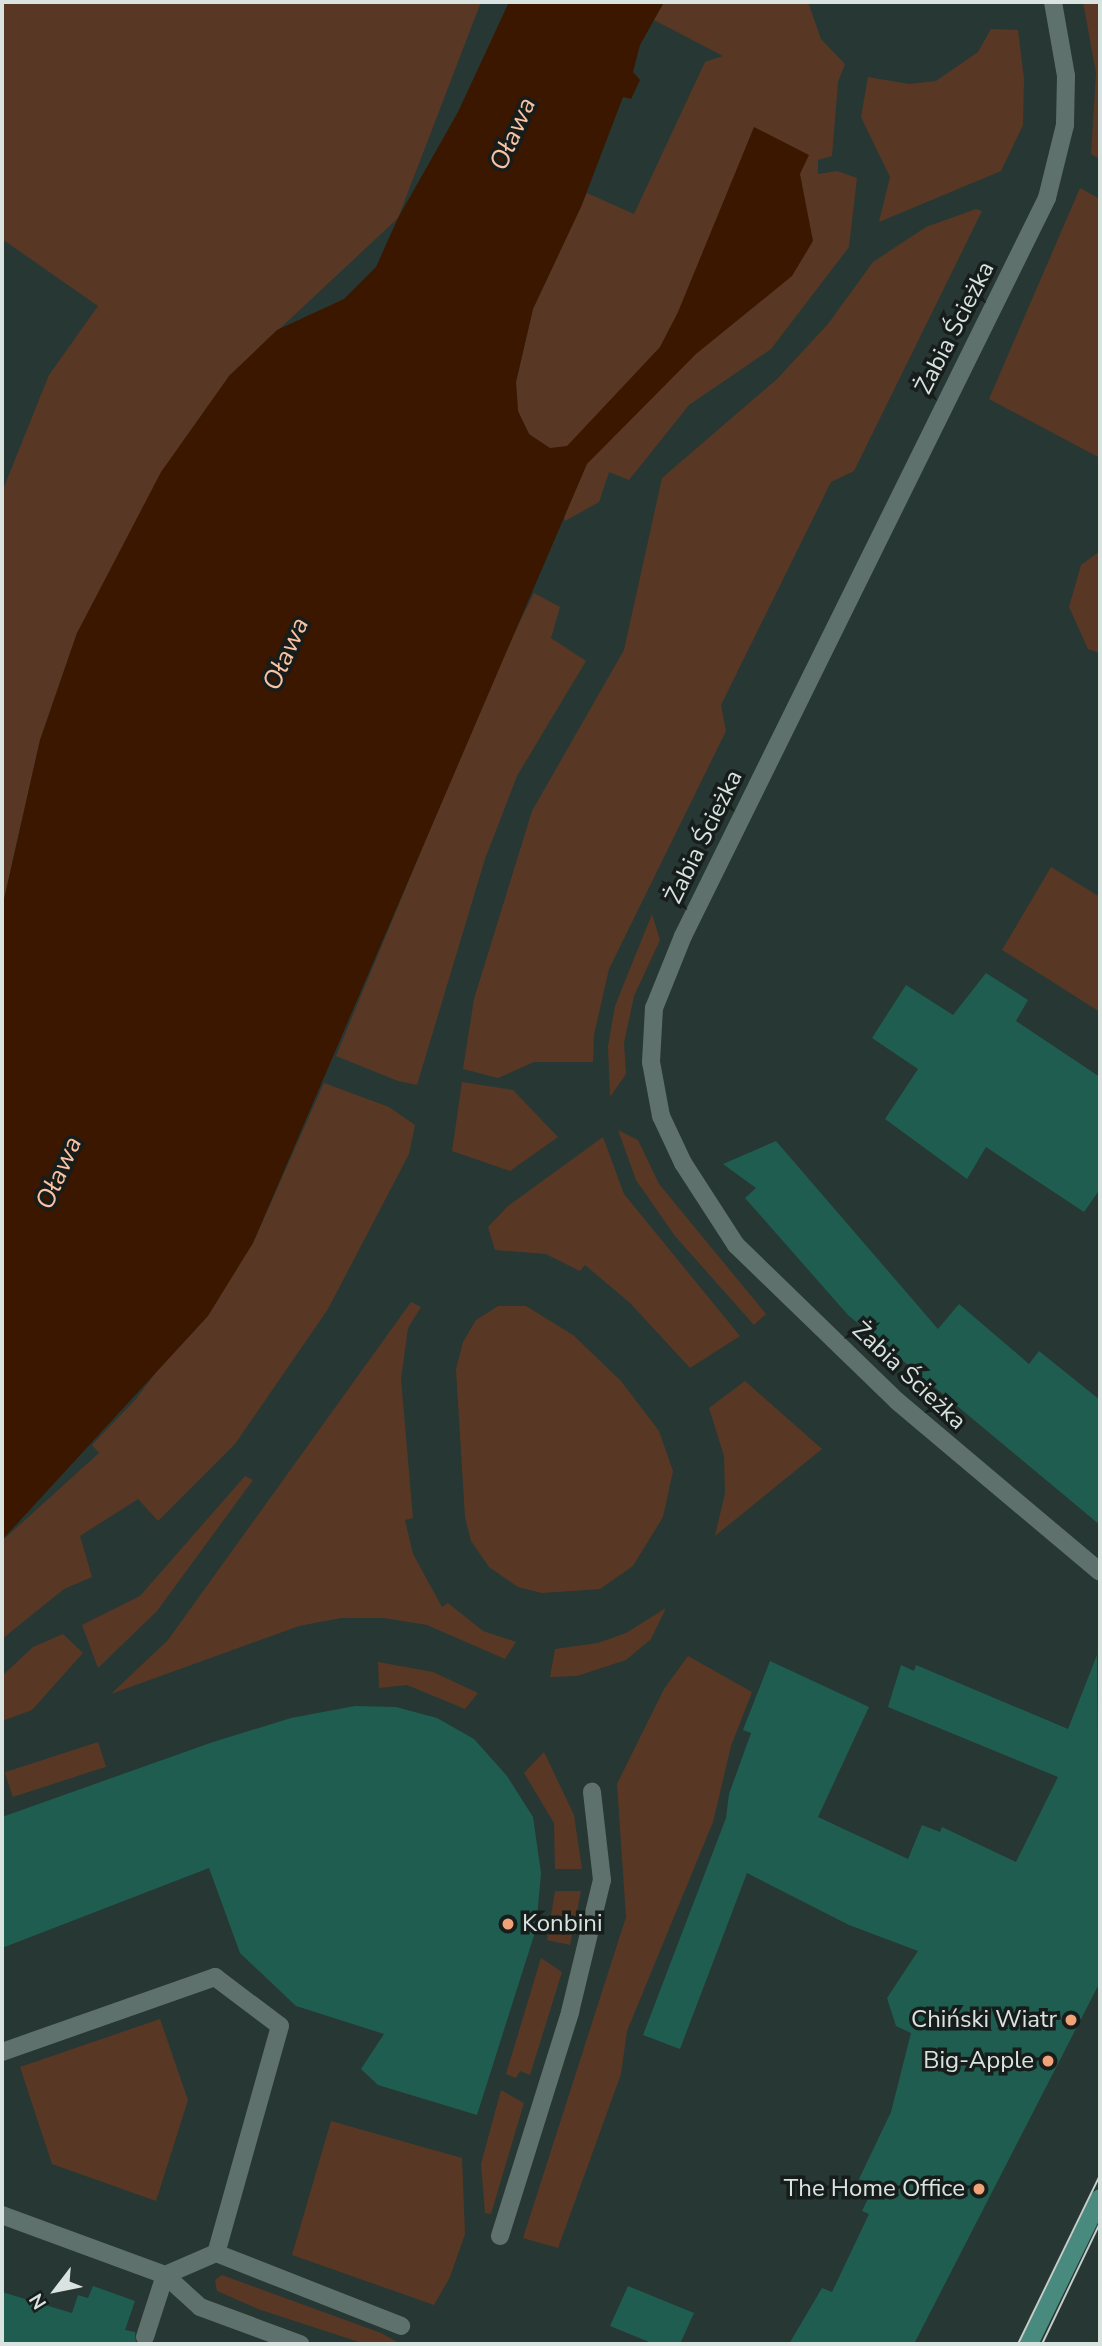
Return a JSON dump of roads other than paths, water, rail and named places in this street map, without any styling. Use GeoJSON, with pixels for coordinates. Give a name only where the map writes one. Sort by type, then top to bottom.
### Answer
{"type":"FeatureCollection","features":[{"type":"Feature","properties":{"kind":"main road"},"geometry":{"type":"LineString","coordinates":[[1029,2344],[1100,2198]]}},
{"type":"Feature","properties":{"kind":"street","name":"Żabia Ścieżka"},"geometry":{"type":"LineString","coordinates":[[1053,2],[1066,76],[1065,125],[1047,198],[683,936],[654,1008],[651,1062],[661,1116],[683,1163],[736,1245],[897,1401],[1100,1572]]}},
{"type":"Feature","properties":{"kind":"street"},"geometry":{"type":"LineString","coordinates":[[500,2236],[570,2012],[602,1880],[592,1792]]}},
{"type":"Feature","properties":{"kind":"street"},"geometry":{"type":"LineString","coordinates":[[2,2052],[215,1977],[280,2026],[216,2253]]}},
{"type":"Feature","properties":{"kind":"street"},"geometry":{"type":"LineString","coordinates":[[2,2215],[165,2275],[201,2306],[300,2344]]}},
{"type":"Feature","properties":{"kind":"street"},"geometry":{"type":"LineString","coordinates":[[145,2337],[165,2275],[216,2253],[401,2326]]}},
{"type":"Feature","properties":{"kind":"water","name":"Oława"},"geometry":{"type":"Polygon","coordinates":[[[509,2],[664,2],[640,45],[633,72],[640,80],[631,99],[623,97],[581,207],[533,309],[516,382],[518,411],[529,434],[550,448],[567,446],[660,347],[678,312],[754,127],[809,155],[800,174],[813,241],[792,276],[696,354],[587,464],[253,1243],[208,1316],[2,1540],[2,908],[40,740],[77,633],[161,472],[229,376],[277,330],[344,299],[376,267],[398,218],[458,112],[509,2]]]}},
{"type":"Feature","properties":{"kind":"tram line"},"geometry":{"type":"LineString","coordinates":[[1018,2344],[1100,2175]]}},
{"type":"Feature","properties":{"kind":"tram line"},"geometry":{"type":"LineString","coordinates":[[1042,2344],[1100,2223]]}},
{"type":"Feature","properties":{"kind":"place","name":"Konbini"},"geometry":{"type":"Point","coordinates":[508,1924]}},
{"type":"Feature","properties":{"kind":"place","name":"Chiński Wiatr"},"geometry":{"type":"Point","coordinates":[1071,2020]}},
{"type":"Feature","properties":{"kind":"place","name":"Big-Apple"},"geometry":{"type":"Point","coordinates":[1048,2061]}},
{"type":"Feature","properties":{"kind":"place","name":"The Home Office"},"geometry":{"type":"Point","coordinates":[979,2189]}}]}
